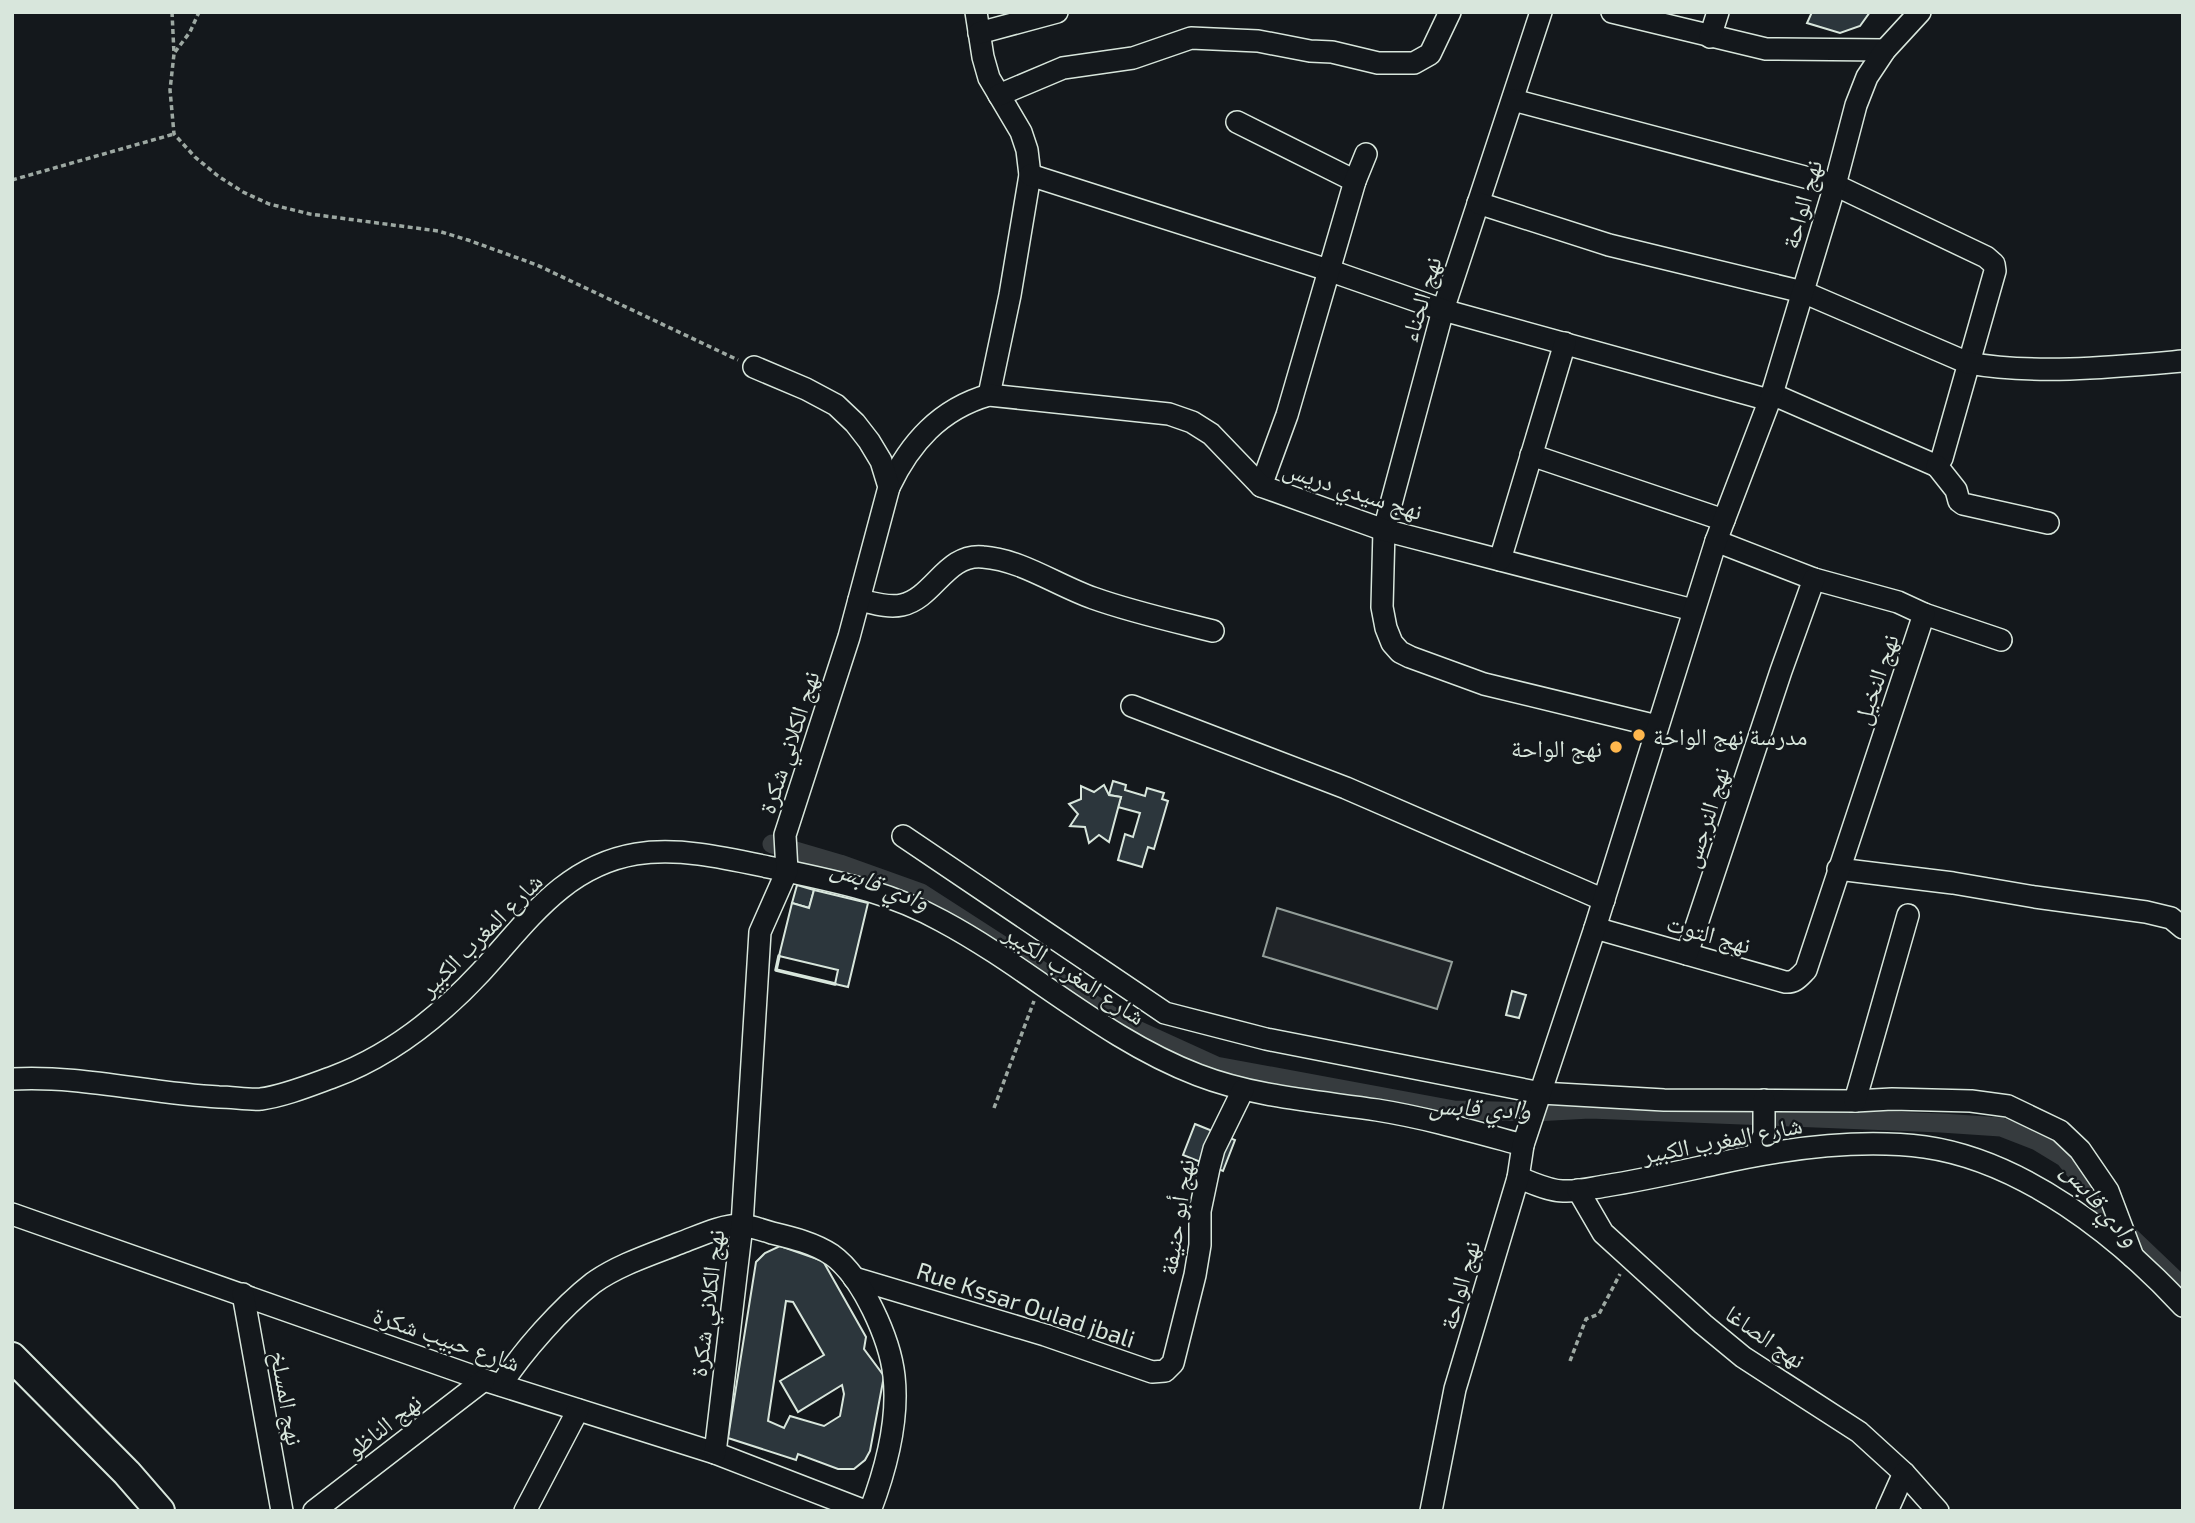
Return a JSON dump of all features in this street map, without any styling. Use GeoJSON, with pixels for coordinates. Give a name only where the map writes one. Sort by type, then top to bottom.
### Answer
{"type":"FeatureCollection","features":[{"type":"Feature","properties":{"kind":"main road"},"geometry":{"type":"LineString","coordinates":[[12,1357],[127,1473],[160,1511]]}},
{"type":"Feature","properties":{"kind":"street"},"geometry":{"type":"LineString","coordinates":[[989,396],[1010,295],[1030,175],[1027,150],[1021,132],[989,78],[978,22],[1057,12]]}},
{"type":"Feature","properties":{"kind":"street"},"geometry":{"type":"LineString","coordinates":[[999,95],[1063,68],[1133,58],[1191,38],[1258,41],[1310,51],[1332,52],[1378,63],[1414,63],[1430,54],[1450,12]]}},
{"type":"Feature","properties":{"kind":"street","name":"نهج الحناء"},"geometry":{"type":"LineString","coordinates":[[1541,12],[1443,310],[1384,530],[1382,607],[1392,643],[1400,652],[1410,657],[1484,684],[1657,726]]}},
{"type":"Feature","properties":{"kind":"street"},"geometry":{"type":"LineString","coordinates":[[1612,12],[1766,49],[1885,50]]}},
{"type":"Feature","properties":{"kind":"street"},"geometry":{"type":"LineString","coordinates":[[1710,37],[1718,12]]}},
{"type":"Feature","properties":{"kind":"street","name":"نهج الواحة"},"geometry":{"type":"LineString","coordinates":[[1431,1511],[1455,1390],[1518,1178],[1523,1145],[1604,900],[1693,610],[1770,397],[1835,185],[1856,105],[1867,77],[1885,50],[1920,12]]}},
{"type":"Feature","properties":{"kind":"street"},"geometry":{"type":"LineString","coordinates":[[1513,100],[1835,185],[1992,261],[1996,271],[1942,458],[1937,467]]}},
{"type":"Feature","properties":{"kind":"street"},"geometry":{"type":"LineString","coordinates":[[1237,122],[1355,181]]}},
{"type":"Feature","properties":{"kind":"street"},"geometry":{"type":"LineString","coordinates":[[1261,486],[1287,415],[1328,270],[1366,154]]}},
{"type":"Feature","properties":{"kind":"street"},"geometry":{"type":"LineString","coordinates":[[1030,175],[1328,270],[1443,310],[1770,397],[1922,458],[1937,467],[1956,490],[1959,501],[1963,504],[2048,523]]}},
{"type":"Feature","properties":{"kind":"street"},"geometry":{"type":"LineString","coordinates":[[1478,203],[1609,245],[1803,292],[1968,363],[1990,367],[2038,369],[2183,361]]}},
{"type":"Feature","properties":{"kind":"street"},"geometry":{"type":"LineString","coordinates":[[1500,560],[1564,343]]}},
{"type":"Feature","properties":{"kind":"street"},"geometry":{"type":"LineString","coordinates":[[754,367],[836,405],[869,441],[881,461],[889,487]]}},
{"type":"Feature","properties":{"kind":"street","name":"نهج سيدي دريس"},"geometry":{"type":"LineString","coordinates":[[889,487],[900,464],[929,427],[969,401],[989,396],[1169,414],[1192,422],[1211,434],[1261,486],[1384,530],[1693,610]]}},
{"type":"Feature","properties":{"kind":"street"},"geometry":{"type":"LineString","coordinates":[[1531,455],[1724,520]]}},
{"type":"Feature","properties":{"kind":"street","name":"نهج الكلاني شكرة"},"geometry":{"type":"LineString","coordinates":[[715,1453],[742,1225],[760,932],[787,871],[785,835],[859,600],[889,487]]}},
{"type":"Feature","properties":{"kind":"street","name":"نهج النخيل"},"geometry":{"type":"LineString","coordinates":[[1716,541],[1814,579],[1898,602],[1924,614],[1806,970]]}},
{"type":"Feature","properties":{"kind":"street"},"geometry":{"type":"LineString","coordinates":[[859,600],[885,606],[903,605],[919,596],[955,564],[981,556],[1018,565],[1093,598],[1213,631]]}},
{"type":"Feature","properties":{"kind":"street","name":"نهج النرجس"},"geometry":{"type":"LineString","coordinates":[[1688,954],[1814,579]]}},
{"type":"Feature","properties":{"kind":"street"},"geometry":{"type":"LineString","coordinates":[[1924,614],[2001,640]]}},
{"type":"Feature","properties":{"kind":"street"},"geometry":{"type":"LineString","coordinates":[[1132,706],[1346,788],[1604,900]]}},
{"type":"Feature","properties":{"kind":"street"},"geometry":{"type":"LineString","coordinates":[[903,836],[1166,1013],[1266,1039],[1541,1093],[1664,1100],[1971,1101],[2008,1107],[2060,1131],[2080,1150],[2108,1191],[2133,1256]]}},
{"type":"Feature","properties":{"kind":"street","name":"شارع المغرب الكبير"},"geometry":{"type":"LineString","coordinates":[[12,1079],[42,1077],[195,1096],[261,1099],[336,1076],[386,1051],[429,1022],[481,972],[528,918],[579,875],[607,859],[642,853],[688,853],[845,882],[890,896],[942,920],[1041,982],[1121,1038],[1196,1074],[1243,1090],[1381,1111],[1454,1126],[1523,1145]]}},
{"type":"Feature","properties":{"kind":"street"},"geometry":{"type":"LineString","coordinates":[[1838,869],[1954,883],[2179,919]]}},
{"type":"Feature","properties":{"kind":"street"},"geometry":{"type":"LineString","coordinates":[[1855,1101],[1908,915]]}},
{"type":"Feature","properties":{"kind":"street","name":"نهج التوت"},"geometry":{"type":"LineString","coordinates":[[1595,928],[1785,982],[1798,979],[1806,970]]}},
{"type":"Feature","properties":{"kind":"street","name":"نهج أبو حنيفة"},"geometry":{"type":"LineString","coordinates":[[1174,1357],[1195,1275],[1200,1245],[1200,1211],[1209,1168],[1214,1149],[1243,1090]]}},
{"type":"Feature","properties":{"kind":"street"},"geometry":{"type":"LineString","coordinates":[[1756,1154],[1764,1134],[1764,1100]]}},
{"type":"Feature","properties":{"kind":"street","name":"شارع المغرب الكبير"},"geometry":{"type":"LineString","coordinates":[[1518,1178],[1561,1191],[1578,1190],[1658,1178],[1756,1154],[1876,1144],[1926,1147],[1969,1158],[2035,1187],[2067,1206],[2097,1226],[2133,1256],[2183,1306]]}},
{"type":"Feature","properties":{"kind":"street","name":"نهج الصاغا"},"geometry":{"type":"LineString","coordinates":[[1578,1190],[1603,1233],[1629,1257],[1743,1357],[1859,1432],[1904,1473],[1938,1511]]}},
{"type":"Feature","properties":{"kind":"street","name":"شارع حبيب شكرة"},"geometry":{"type":"LineString","coordinates":[[12,1214],[492,1383],[715,1453],[865,1511]]}},
{"type":"Feature","properties":{"kind":"street"},"geometry":{"type":"LineString","coordinates":[[492,1383],[594,1282],[616,1270],[713,1231],[742,1225],[816,1245],[834,1256],[854,1278],[882,1329],[894,1375],[894,1412],[883,1477],[870,1511]]}},
{"type":"Feature","properties":{"kind":"street","name":"Rue Kssar Oulad jbali"},"geometry":{"type":"LineString","coordinates":[[854,1278],[1045,1335],[1152,1372],[1166,1371],[1174,1357]]}},
{"type":"Feature","properties":{"kind":"street","name":"نهج المسلخ"},"geometry":{"type":"LineString","coordinates":[[243,1294],[282,1511]]}},
{"type":"Feature","properties":{"kind":"street","name":"نهج الناظو"},"geometry":{"type":"LineString","coordinates":[[314,1511],[492,1383]]}},
{"type":"Feature","properties":{"kind":"street"},"geometry":{"type":"LineString","coordinates":[[525,1511],[578,1410]]}},
{"type":"Feature","properties":{"kind":"street"},"geometry":{"type":"LineString","coordinates":[[1887,1511],[1904,1473]]}},
{"type":"Feature","properties":{"kind":"path"},"geometry":{"type":"LineString","coordinates":[[172,12],[174,54],[170,90],[174,134],[195,157],[243,192],[268,204],[310,214],[438,232],[468,240],[537,265],[754,367]]}},
{"type":"Feature","properties":{"kind":"path"},"geometry":{"type":"LineString","coordinates":[[174,54],[190,32],[199,12]]}},
{"type":"Feature","properties":{"kind":"path"},"geometry":{"type":"LineString","coordinates":[[12,180],[174,134]]}},
{"type":"Feature","properties":{"kind":"path"},"geometry":{"type":"LineString","coordinates":[[995,1108],[1041,982]]}},
{"type":"Feature","properties":{"kind":"path"},"geometry":{"type":"LineString","coordinates":[[1570,1361],[1586,1320],[1599,1314],[1629,1257]]}},
{"type":"Feature","properties":{"kind":"shaded area"},"geometry":{"type":"Polygon","coordinates":[[[1277,908],[1452,962],[1437,1009],[1263,956],[1277,908]]]}},
{"type":"Feature","properties":{"kind":"building"},"geometry":{"type":"Polygon","coordinates":[[[1812,12],[1870,12],[1860,26],[1840,33],[1807,23],[1812,12]]]}},
{"type":"Feature","properties":{"kind":"building"},"geometry":{"type":"Polygon","coordinates":[[[1113,781],[1126,785],[1125,790],[1145,796],[1147,788],[1164,793],[1162,799],[1168,801],[1154,849],[1148,847],[1142,867],[1118,860],[1125,834],[1133,837],[1140,813],[1118,807],[1121,797],[1109,795],[1113,781]]]}},
{"type":"Feature","properties":{"kind":"building"},"geometry":{"type":"Polygon","coordinates":[[[1104,785],[1109,795],[1121,797],[1109,842],[1099,835],[1089,843],[1085,827],[1070,826],[1078,814],[1069,804],[1081,799],[1081,786],[1094,792],[1104,785]]]}},
{"type":"Feature","properties":{"kind":"building"},"geometry":{"type":"Polygon","coordinates":[[[797,885],[814,890],[809,908],[792,903],[797,885]]]}},
{"type":"Feature","properties":{"kind":"building"},"geometry":{"type":"Polygon","coordinates":[[[814,890],[868,903],[848,987],[835,984],[838,970],[779,956],[792,903],[809,908],[814,890]]]}},
{"type":"Feature","properties":{"kind":"building"},"geometry":{"type":"Polygon","coordinates":[[[1512,991],[1526,995],[1519,1018],[1506,1015],[1512,991]]]}},
{"type":"Feature","properties":{"kind":"building"},"geometry":{"type":"Polygon","coordinates":[[[1195,1124],[1235,1140],[1223,1171],[1183,1155],[1195,1124]]]}},
{"type":"Feature","properties":{"kind":"building"},"geometry":{"type":"Polygon","coordinates":[[[780,1246],[823,1261],[866,1337],[864,1349],[884,1376],[870,1451],[865,1460],[854,1469],[838,1469],[798,1454],[796,1460],[728,1438],[756,1262],[765,1253],[780,1246]],[[786,1301],[768,1421],[784,1428],[790,1416],[824,1426],[840,1416],[844,1394],[842,1385],[798,1412],[780,1381],[824,1355],[793,1302],[786,1301]]]}},
{"type":"Feature","properties":{"kind":"waterway","name":"وادي قابس"},"geometry":{"type":"LineString","coordinates":[[772,844],[840,864],[921,893],[1124,1024],[1216,1066],[1454,1110],[1534,1112],[1590,1109],[2001,1127],[2037,1141],[2065,1158],[2121,1228],[2183,1287]]}},
{"type":"Feature","properties":{"kind":"wall"},"geometry":{"type":"LineString","coordinates":[[779,956],[776,970],[835,984]]}},
{"type":"Feature","properties":{"kind":"place","name":"مدرسة نهج الواحة"},"geometry":{"type":"Point","coordinates":[1639,735]}},
{"type":"Feature","properties":{"kind":"place","name":"نهج الواحة"},"geometry":{"type":"Point","coordinates":[1616,747]}}]}
